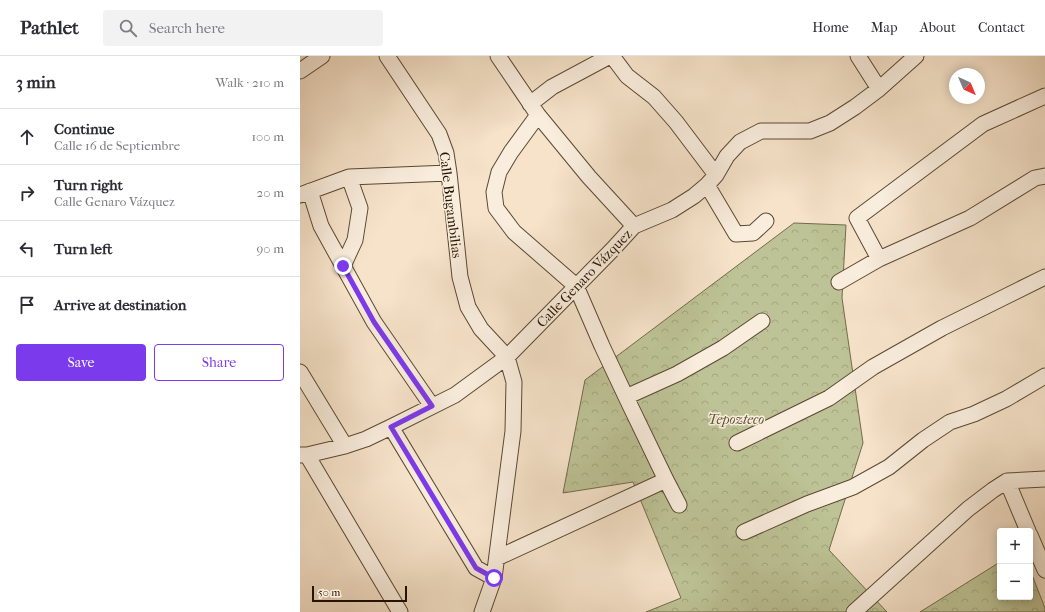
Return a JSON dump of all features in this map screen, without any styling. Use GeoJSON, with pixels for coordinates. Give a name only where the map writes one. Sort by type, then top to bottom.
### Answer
{"type":"FeatureCollection","features":[{"type":"Feature","properties":{"kind":"street"},"geometry":{"type":"LineString","coordinates":[[300,71],[322,56]]}},
{"type":"Feature","properties":{"kind":"street","name":"Calle Bugambilias"},"geometry":{"type":"LineString","coordinates":[[387,56],[439,134],[446,153],[460,277],[468,307],[481,328],[507,356]]}},
{"type":"Feature","properties":{"kind":"street"},"geometry":{"type":"LineString","coordinates":[[498,56],[534,109],[589,177],[634,226]]}},
{"type":"Feature","properties":{"kind":"street"},"geometry":{"type":"LineString","coordinates":[[679,505],[626,398],[576,286],[514,232],[496,208],[494,192],[499,172],[534,109],[552,87],[611,56],[627,76],[654,97],[676,122],[711,180],[736,234],[753,233],[766,221]]}},
{"type":"Feature","properties":{"kind":"street"},"geometry":{"type":"LineString","coordinates":[[858,56],[879,89]]}},
{"type":"Feature","properties":{"kind":"street","name":"Calle Genaro Vázquez"},"geometry":{"type":"LineString","coordinates":[[304,455],[345,446],[366,438],[455,395],[507,356],[634,226],[672,210],[694,196],[711,180],[727,156],[740,142],[761,131],[810,131],[830,123],[879,89],[916,56]]}},
{"type":"Feature","properties":{"kind":"street"},"geometry":{"type":"LineString","coordinates":[[879,259],[857,218],[983,124],[1045,96]]}},
{"type":"Feature","properties":{"kind":"street"},"geometry":{"type":"LineString","coordinates":[[432,406],[374,322],[321,226],[305,193],[349,177],[449,172]]}},
{"type":"Feature","properties":{"kind":"street"},"geometry":{"type":"LineString","coordinates":[[839,282],[879,259],[970,218],[1035,178],[1045,176]]}},
{"type":"Feature","properties":{"kind":"street"},"geometry":{"type":"LineString","coordinates":[[343,266],[355,240],[360,208],[349,177]]}},
{"type":"Feature","properties":{"kind":"street"},"geometry":{"type":"LineString","coordinates":[[737,443],[829,398],[873,368],[942,328],[1045,276]]}},
{"type":"Feature","properties":{"kind":"street"},"geometry":{"type":"LineString","coordinates":[[626,398],[677,374],[724,348],[762,321]]}},
{"type":"Feature","properties":{"kind":"street"},"geometry":{"type":"LineString","coordinates":[[482,612],[494,578],[513,431],[514,382],[507,356]]}},
{"type":"Feature","properties":{"kind":"street"},"geometry":{"type":"LineString","coordinates":[[300,372],[345,446]]}},
{"type":"Feature","properties":{"kind":"street"},"geometry":{"type":"LineString","coordinates":[[744,532],[807,504],[853,488],[889,467],[923,440],[950,422],[974,414],[1006,399],[1045,376]]}},
{"type":"Feature","properties":{"kind":"street"},"geometry":{"type":"LineString","coordinates":[[391,427],[476,568],[494,578]]}},
{"type":"Feature","properties":{"kind":"street"},"geometry":{"type":"LineString","coordinates":[[304,455],[400,612]]}},
{"type":"Feature","properties":{"kind":"street"},"geometry":{"type":"LineString","coordinates":[[854,612],[968,509],[993,490],[1007,481],[1045,478]]}},
{"type":"Feature","properties":{"kind":"street"},"geometry":{"type":"LineString","coordinates":[[497,558],[666,480]]}},
{"type":"Feature","properties":{"kind":"street"},"geometry":{"type":"LineString","coordinates":[[1007,481],[1027,528]]}},
{"type":"Feature","properties":{"kind":"street"},"geometry":{"type":"LineString","coordinates":[[1033,542],[1045,570]]}},
{"type":"Feature","properties":{"kind":"green space","name":"Tepozteco"},"geometry":{"type":"Polygon","coordinates":[[[794,223],[846,225],[842,298],[863,443],[829,550],[887,612],[646,612],[681,598],[633,482],[563,493],[585,380],[794,223]]]}},
{"type":"Feature","properties":{"kind":"green space"},"geometry":{"type":"Polygon","coordinates":[[[997,564],[997,600],[1033,600],[1033,578],[1045,608],[1045,612],[920,612],[997,564]]]}},
{"type":"Feature","properties":{"kind":"route"},"geometry":{"type":"LineString","coordinates":[[343,266],[374,322],[432,406],[391,427],[476,568],[494,578]]}}]}
